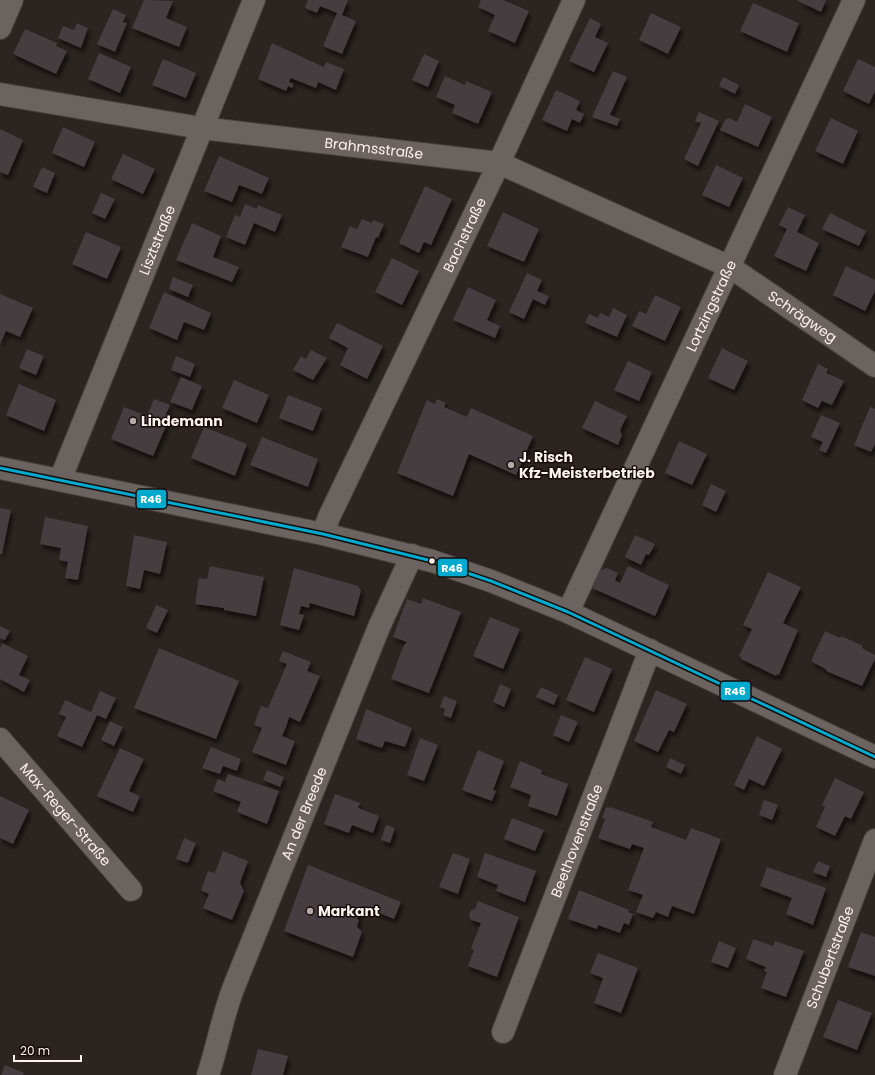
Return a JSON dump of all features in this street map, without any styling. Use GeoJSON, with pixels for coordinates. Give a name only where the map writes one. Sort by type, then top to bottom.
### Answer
{"type":"FeatureCollection","features":[{"type":"Feature","properties":{"kind":"street"},"geometry":{"type":"LineString","coordinates":[[0,28],[12,0]]}},
{"type":"Feature","properties":{"kind":"street","name":"Lisztstraße"},"geometry":{"type":"LineString","coordinates":[[60,480],[254,0]]}},
{"type":"Feature","properties":{"kind":"street","name":"Bachstraße"},"geometry":{"type":"LineString","coordinates":[[323,534],[329,517],[499,163],[574,0]]}},
{"type":"Feature","properties":{"kind":"street","name":"Lortzingstraße"},"geometry":{"type":"LineString","coordinates":[[568,612],[854,0]]}},
{"type":"Feature","properties":{"kind":"street","name":"Brahmsstraße"},"geometry":{"type":"LineString","coordinates":[[0,94],[201,128],[499,163],[730,267]]}},
{"type":"Feature","properties":{"kind":"street","name":"Schrägweg"},"geometry":{"type":"LineString","coordinates":[[730,267],[875,366]]}},
{"type":"Feature","properties":{"kind":"street"},"geometry":{"type":"LineString","coordinates":[[0,468],[323,534],[412,555],[491,581],[568,612],[875,757]]}},
{"type":"Feature","properties":{"kind":"street","name":"An der Breede"},"geometry":{"type":"LineString","coordinates":[[208,1075],[218,1047],[228,1000],[379,627],[412,555]]}},
{"type":"Feature","properties":{"kind":"street","name":"Beethovenstraße"},"geometry":{"type":"LineString","coordinates":[[503,1032],[650,650]]}},
{"type":"Feature","properties":{"kind":"street","name":"Max-Reger-Straße"},"geometry":{"type":"LineString","coordinates":[[0,739],[131,890]]}},
{"type":"Feature","properties":{"kind":"street","name":"Schubertstraße"},"geometry":{"type":"LineString","coordinates":[[785,1075],[875,840]]}},
{"type":"Feature","properties":{"kind":"building"},"geometry":{"type":"Polygon","coordinates":[[[144,0],[173,1],[166,18],[187,27],[179,47],[132,28],[144,0]]]}},
{"type":"Feature","properties":{"kind":"building"},"geometry":{"type":"Polygon","coordinates":[[[308,0],[348,0],[342,15],[356,21],[342,54],[323,46],[337,13],[320,6],[317,13],[305,8],[308,0]]]}},
{"type":"Feature","properties":{"kind":"building"},"geometry":{"type":"Polygon","coordinates":[[[481,0],[503,0],[529,11],[515,43],[488,31],[495,15],[478,7],[481,0]]]}},
{"type":"Feature","properties":{"kind":"building"},"geometry":{"type":"Polygon","coordinates":[[[796,0],[826,0],[821,12],[796,0]]]}},
{"type":"Feature","properties":{"kind":"building"},"geometry":{"type":"Polygon","coordinates":[[[753,3],[799,23],[787,52],[740,31],[753,3]]]}},
{"type":"Feature","properties":{"kind":"building"},"geometry":{"type":"Polygon","coordinates":[[[113,9],[126,15],[123,22],[127,23],[115,52],[97,44],[113,9]]]}},
{"type":"Feature","properties":{"kind":"building"},"geometry":{"type":"Polygon","coordinates":[[[651,13],[681,27],[668,54],[639,40],[651,13]]]}},
{"type":"Feature","properties":{"kind":"building"},"geometry":{"type":"Polygon","coordinates":[[[590,18],[601,24],[595,37],[608,43],[594,72],[569,61],[590,18]]]}},
{"type":"Feature","properties":{"kind":"building"},"geometry":{"type":"Polygon","coordinates":[[[77,23],[88,28],[81,48],[58,38],[63,26],[74,30],[77,23]]]}},
{"type":"Feature","properties":{"kind":"building"},"geometry":{"type":"Polygon","coordinates":[[[25,29],[57,43],[56,46],[67,51],[56,74],[13,54],[25,29]]]}},
{"type":"Feature","properties":{"kind":"building"},"geometry":{"type":"Polygon","coordinates":[[[272,43],[324,67],[326,62],[344,69],[336,90],[318,82],[316,88],[291,78],[289,82],[294,84],[292,88],[288,86],[286,91],[258,79],[272,43]]]}},
{"type":"Feature","properties":{"kind":"building"},"geometry":{"type":"Polygon","coordinates":[[[99,53],[131,67],[120,93],[88,79],[99,53]]]}},
{"type":"Feature","properties":{"kind":"building"},"geometry":{"type":"Polygon","coordinates":[[[424,54],[439,61],[428,87],[412,80],[424,54]]]}},
{"type":"Feature","properties":{"kind":"building"},"geometry":{"type":"Polygon","coordinates":[[[163,59],[196,73],[186,98],[152,85],[163,59]]]}},
{"type":"Feature","properties":{"kind":"building"},"geometry":{"type":"Polygon","coordinates":[[[858,59],[875,67],[875,91],[869,104],[843,91],[858,59]]]}},
{"type":"Feature","properties":{"kind":"building"},"geometry":{"type":"Polygon","coordinates":[[[613,71],[627,77],[610,115],[620,119],[617,126],[592,117],[613,71]]]}},
{"type":"Feature","properties":{"kind":"building"},"geometry":{"type":"Polygon","coordinates":[[[445,76],[465,85],[466,81],[492,92],[478,124],[452,113],[455,105],[436,97],[445,76]]]}},
{"type":"Feature","properties":{"kind":"building"},"geometry":{"type":"Polygon","coordinates":[[[723,77],[739,85],[735,94],[719,86],[723,77]]]}},
{"type":"Feature","properties":{"kind":"building"},"geometry":{"type":"Polygon","coordinates":[[[556,90],[580,101],[576,110],[584,114],[580,123],[572,119],[567,131],[542,120],[556,90]]]}},
{"type":"Feature","properties":{"kind":"building"},"geometry":{"type":"Polygon","coordinates":[[[745,104],[772,117],[758,147],[720,130],[725,120],[729,118],[737,122],[745,104]]]}},
{"type":"Feature","properties":{"kind":"building"},"geometry":{"type":"Polygon","coordinates":[[[699,112],[719,121],[698,166],[684,159],[701,123],[695,121],[699,112]]]}},
{"type":"Feature","properties":{"kind":"building"},"geometry":{"type":"Polygon","coordinates":[[[831,118],[858,131],[843,164],[815,151],[831,118]]]}},
{"type":"Feature","properties":{"kind":"building"},"geometry":{"type":"Polygon","coordinates":[[[63,127],[95,142],[84,167],[52,153],[63,127]]]}},
{"type":"Feature","properties":{"kind":"building"},"geometry":{"type":"Polygon","coordinates":[[[0,129],[23,140],[8,175],[0,172],[0,129]]]}},
{"type":"Feature","properties":{"kind":"building"},"geometry":{"type":"Polygon","coordinates":[[[123,154],[155,169],[143,194],[111,179],[123,154]]]}},
{"type":"Feature","properties":{"kind":"building"},"geometry":{"type":"Polygon","coordinates":[[[219,156],[269,178],[262,194],[239,185],[232,202],[204,191],[219,156]]]}},
{"type":"Feature","properties":{"kind":"building"},"geometry":{"type":"Polygon","coordinates":[[[716,165],[743,178],[729,207],[702,195],[716,165]]]}},
{"type":"Feature","properties":{"kind":"building"},"geometry":{"type":"Polygon","coordinates":[[[42,167],[55,173],[47,193],[33,187],[42,167]]]}},
{"type":"Feature","properties":{"kind":"building"},"geometry":{"type":"Polygon","coordinates":[[[425,186],[452,199],[431,245],[424,242],[419,253],[399,243],[425,186]]]}},
{"type":"Feature","properties":{"kind":"building"},"geometry":{"type":"Polygon","coordinates":[[[101,193],[115,199],[105,219],[92,213],[101,193]]]}},
{"type":"Feature","properties":{"kind":"building"},"geometry":{"type":"Polygon","coordinates":[[[245,204],[257,209],[258,205],[282,215],[275,232],[254,223],[245,245],[226,237],[235,215],[240,217],[245,204]]]}},
{"type":"Feature","properties":{"kind":"building"},"geometry":{"type":"Polygon","coordinates":[[[788,207],[805,215],[797,232],[819,243],[806,271],[774,256],[787,229],[779,225],[788,207]]]}},
{"type":"Feature","properties":{"kind":"building"},"geometry":{"type":"Polygon","coordinates":[[[503,212],[539,229],[524,262],[487,246],[503,212]]]}},
{"type":"Feature","properties":{"kind":"building"},"geometry":{"type":"Polygon","coordinates":[[[830,213],[866,231],[859,246],[822,229],[830,213]]]}},
{"type":"Feature","properties":{"kind":"building"},"geometry":{"type":"Polygon","coordinates":[[[362,219],[372,223],[373,220],[384,224],[378,238],[376,237],[368,257],[341,247],[350,226],[357,229],[362,219]]]}},
{"type":"Feature","properties":{"kind":"building"},"geometry":{"type":"Polygon","coordinates":[[[192,223],[221,236],[213,257],[239,267],[232,282],[176,260],[192,223]]]}},
{"type":"Feature","properties":{"kind":"building"},"geometry":{"type":"Polygon","coordinates":[[[86,232],[121,247],[107,279],[72,264],[86,232]]]}},
{"type":"Feature","properties":{"kind":"building"},"geometry":{"type":"Polygon","coordinates":[[[392,258],[419,271],[402,305],[375,292],[392,258]]]}},
{"type":"Feature","properties":{"kind":"building"},"geometry":{"type":"Polygon","coordinates":[[[846,266],[875,280],[875,291],[865,311],[833,295],[846,266]]]}},
{"type":"Feature","properties":{"kind":"building"},"geometry":{"type":"Polygon","coordinates":[[[527,273],[542,280],[537,291],[549,296],[545,305],[533,299],[524,319],[509,312],[527,273]]]}},
{"type":"Feature","properties":{"kind":"building"},"geometry":{"type":"Polygon","coordinates":[[[173,277],[193,285],[188,297],[169,289],[173,277]]]}},
{"type":"Feature","properties":{"kind":"building"},"geometry":{"type":"Polygon","coordinates":[[[468,287],[496,300],[487,320],[500,326],[495,338],[453,320],[468,287]]]}},
{"type":"Feature","properties":{"kind":"building"},"geometry":{"type":"Polygon","coordinates":[[[164,292],[211,313],[204,330],[184,322],[177,340],[149,328],[164,292]]]}},
{"type":"Feature","properties":{"kind":"building"},"geometry":{"type":"Polygon","coordinates":[[[0,294],[33,308],[20,337],[6,331],[0,344],[0,294]]]}},
{"type":"Feature","properties":{"kind":"building"},"geometry":{"type":"Polygon","coordinates":[[[655,295],[681,307],[665,341],[632,326],[639,311],[646,314],[655,295]]]}},
{"type":"Feature","properties":{"kind":"building"},"geometry":{"type":"Polygon","coordinates":[[[613,308],[627,315],[617,337],[585,323],[589,314],[598,318],[600,313],[609,317],[613,308]]]}},
{"type":"Feature","properties":{"kind":"building"},"geometry":{"type":"Polygon","coordinates":[[[337,323],[383,346],[367,379],[340,365],[348,348],[329,338],[337,323]]]}},
{"type":"Feature","properties":{"kind":"building"},"geometry":{"type":"Polygon","coordinates":[[[722,348],[748,361],[734,390],[708,378],[722,348]]]}},
{"type":"Feature","properties":{"kind":"building"},"geometry":{"type":"Polygon","coordinates":[[[27,349],[44,356],[36,375],[19,368],[27,349]]]}},
{"type":"Feature","properties":{"kind":"building"},"geometry":{"type":"Polygon","coordinates":[[[311,350],[327,358],[313,380],[293,370],[301,356],[306,359],[311,350]]]}},
{"type":"Feature","properties":{"kind":"building"},"geometry":{"type":"Polygon","coordinates":[[[176,356],[195,364],[190,377],[171,370],[176,356]]]}},
{"type":"Feature","properties":{"kind":"building"},"geometry":{"type":"Polygon","coordinates":[[[628,361],[652,372],[639,401],[614,390],[628,361]]]}},
{"type":"Feature","properties":{"kind":"building"},"geometry":{"type":"Polygon","coordinates":[[[818,364],[828,369],[826,373],[844,381],[832,405],[822,401],[818,408],[802,400],[818,364]]]}},
{"type":"Feature","properties":{"kind":"building"},"geometry":{"type":"Polygon","coordinates":[[[181,377],[202,386],[192,410],[170,402],[181,377]]]}},
{"type":"Feature","properties":{"kind":"building"},"geometry":{"type":"Polygon","coordinates":[[[234,380],[269,395],[257,423],[222,408],[234,380]]]}},
{"type":"Feature","properties":{"kind":"building"},"geometry":{"type":"Polygon","coordinates":[[[19,384],[56,400],[44,431],[6,415],[19,384]]]}},
{"type":"Feature","properties":{"kind":"building"},"geometry":{"type":"Polygon","coordinates":[[[288,395],[322,408],[313,431],[279,418],[288,395]]]}},
{"type":"Feature","properties":{"kind":"building"},"geometry":{"type":"Polygon","coordinates":[[[154,399],[170,405],[166,414],[168,415],[165,423],[167,424],[153,456],[111,439],[124,407],[147,416],[154,399]]]}},
{"type":"Feature","properties":{"kind":"building"},"geometry":{"type":"Polygon","coordinates":[[[437,399],[446,403],[444,407],[467,417],[471,408],[533,436],[516,475],[469,454],[453,496],[397,473],[427,400],[435,404],[437,399]]]}},
{"type":"Feature","properties":{"kind":"building"},"geometry":{"type":"Polygon","coordinates":[[[595,401],[627,416],[620,430],[622,435],[618,445],[582,428],[595,401]]]}},
{"type":"Feature","properties":{"kind":"building"},"geometry":{"type":"Polygon","coordinates":[[[870,407],[875,409],[875,444],[871,452],[854,445],[870,407]]]}},
{"type":"Feature","properties":{"kind":"building"},"geometry":{"type":"Polygon","coordinates":[[[821,415],[840,423],[826,453],[819,450],[823,442],[811,437],[821,415]]]}},
{"type":"Feature","properties":{"kind":"building"},"geometry":{"type":"Polygon","coordinates":[[[204,427],[247,444],[235,476],[191,458],[204,427]]]}},
{"type":"Feature","properties":{"kind":"building"},"geometry":{"type":"Polygon","coordinates":[[[262,437],[318,459],[308,487],[250,465],[262,437]]]}},
{"type":"Feature","properties":{"kind":"building"},"geometry":{"type":"Polygon","coordinates":[[[679,441],[707,454],[692,485],[665,473],[679,441]]]}},
{"type":"Feature","properties":{"kind":"building"},"geometry":{"type":"Polygon","coordinates":[[[711,484],[726,491],[716,512],[702,505],[711,484]]]}},
{"type":"Feature","properties":{"kind":"building"},"geometry":{"type":"Polygon","coordinates":[[[0,508],[11,510],[2,554],[0,554],[0,508]]]}},
{"type":"Feature","properties":{"kind":"building"},"geometry":{"type":"Polygon","coordinates":[[[45,517],[88,526],[78,580],[65,578],[68,562],[59,560],[61,548],[40,544],[45,517]]]}},
{"type":"Feature","properties":{"kind":"building"},"geometry":{"type":"Polygon","coordinates":[[[134,535],[167,542],[160,574],[144,570],[140,589],[126,586],[134,535]]]}},
{"type":"Feature","properties":{"kind":"building"},"geometry":{"type":"Polygon","coordinates":[[[635,535],[655,544],[649,555],[646,554],[641,565],[625,557],[635,535]]]}},
{"type":"Feature","properties":{"kind":"building"},"geometry":{"type":"Polygon","coordinates":[[[210,566],[264,577],[256,616],[224,610],[224,608],[195,604],[199,578],[207,579],[210,566]]]}},
{"type":"Feature","properties":{"kind":"building"},"geometry":{"type":"Polygon","coordinates":[[[628,566],[669,585],[655,616],[592,588],[600,570],[607,568],[618,573],[615,580],[620,583],[628,566]]]}},
{"type":"Feature","properties":{"kind":"building"},"geometry":{"type":"Polygon","coordinates":[[[294,568],[358,586],[361,591],[354,616],[310,603],[309,608],[301,606],[299,614],[304,615],[299,630],[280,625],[294,568]]]}},
{"type":"Feature","properties":{"kind":"building"},"geometry":{"type":"Polygon","coordinates":[[[768,572],[801,587],[783,623],[798,630],[779,675],[777,674],[776,676],[741,659],[739,656],[752,629],[743,625],[768,572]]]}},
{"type":"Feature","properties":{"kind":"building"},"geometry":{"type":"Polygon","coordinates":[[[423,598],[461,612],[429,693],[391,679],[404,645],[407,642],[393,637],[407,599],[421,604],[423,598]]]}},
{"type":"Feature","properties":{"kind":"building"},"geometry":{"type":"Polygon","coordinates":[[[156,605],[168,610],[157,633],[146,628],[156,605]]]}},
{"type":"Feature","properties":{"kind":"building"},"geometry":{"type":"Polygon","coordinates":[[[490,617],[520,629],[503,669],[473,656],[490,617]]]}},
{"type":"Feature","properties":{"kind":"building"},"geometry":{"type":"Polygon","coordinates":[[[0,626],[10,631],[5,640],[0,638],[0,626]]]}},
{"type":"Feature","properties":{"kind":"building"},"geometry":{"type":"Polygon","coordinates":[[[825,631],[840,638],[841,636],[863,646],[862,648],[875,655],[875,659],[862,686],[826,671],[827,670],[811,661],[825,631]]]}},
{"type":"Feature","properties":{"kind":"building"},"geometry":{"type":"Polygon","coordinates":[[[2,643],[28,656],[19,675],[30,680],[24,692],[0,679],[0,648],[2,643]]]}},
{"type":"Feature","properties":{"kind":"building"},"geometry":{"type":"Polygon","coordinates":[[[159,648],[239,681],[216,739],[134,708],[159,648]]]}},
{"type":"Feature","properties":{"kind":"building"},"geometry":{"type":"Polygon","coordinates":[[[283,651],[311,662],[307,671],[320,676],[300,722],[289,717],[282,736],[295,741],[286,765],[252,752],[262,728],[254,725],[261,706],[268,708],[287,664],[279,661],[283,651]]]}},
{"type":"Feature","properties":{"kind":"building"},"geometry":{"type":"Polygon","coordinates":[[[585,657],[612,669],[594,712],[566,700],[585,657]]]}},
{"type":"Feature","properties":{"kind":"building"},"geometry":{"type":"Polygon","coordinates":[[[500,684],[511,689],[504,707],[493,702],[500,684]]]}},
{"type":"Feature","properties":{"kind":"building"},"geometry":{"type":"Polygon","coordinates":[[[541,687],[558,695],[554,705],[536,697],[541,687]]]}},
{"type":"Feature","properties":{"kind":"building"},"geometry":{"type":"Polygon","coordinates":[[[656,690],[687,704],[674,732],[669,730],[658,752],[634,741],[656,690]]]}},
{"type":"Feature","properties":{"kind":"building"},"geometry":{"type":"Polygon","coordinates":[[[100,691],[116,698],[106,719],[97,715],[82,747],[57,736],[66,717],[59,714],[65,700],[91,712],[100,691]]]}},
{"type":"Feature","properties":{"kind":"building"},"geometry":{"type":"Polygon","coordinates":[[[444,696],[457,701],[451,718],[443,715],[445,709],[440,707],[444,696]]]}},
{"type":"Feature","properties":{"kind":"building"},"geometry":{"type":"Polygon","coordinates":[[[366,709],[412,728],[405,747],[385,741],[382,748],[356,739],[366,709]]]}},
{"type":"Feature","properties":{"kind":"building"},"geometry":{"type":"Polygon","coordinates":[[[561,715],[578,722],[569,742],[553,735],[561,715]]]}},
{"type":"Feature","properties":{"kind":"building"},"geometry":{"type":"Polygon","coordinates":[[[110,721],[123,727],[114,746],[101,740],[110,721]]]}},
{"type":"Feature","properties":{"kind":"building"},"geometry":{"type":"Polygon","coordinates":[[[757,736],[782,749],[764,786],[749,779],[744,790],[734,785],[757,736]]]}},
{"type":"Feature","properties":{"kind":"building"},"geometry":{"type":"Polygon","coordinates":[[[420,738],[438,745],[424,781],[407,775],[420,738]]]}},
{"type":"Feature","properties":{"kind":"building"},"geometry":{"type":"Polygon","coordinates":[[[211,747],[241,759],[237,771],[223,766],[220,774],[202,768],[211,747]]]}},
{"type":"Feature","properties":{"kind":"building"},"geometry":{"type":"Polygon","coordinates":[[[120,748],[144,759],[129,791],[140,796],[133,812],[97,796],[120,748]]]}},
{"type":"Feature","properties":{"kind":"building"},"geometry":{"type":"Polygon","coordinates":[[[478,750],[504,761],[493,790],[496,791],[492,801],[462,790],[478,750]]]}},
{"type":"Feature","properties":{"kind":"building"},"geometry":{"type":"Polygon","coordinates":[[[670,758],[685,765],[681,774],[666,767],[670,758]]]}},
{"type":"Feature","properties":{"kind":"building"},"geometry":{"type":"Polygon","coordinates":[[[520,761],[542,770],[541,774],[568,784],[557,816],[528,806],[531,795],[510,787],[520,761]]]}},
{"type":"Feature","properties":{"kind":"building"},"geometry":{"type":"Polygon","coordinates":[[[267,770],[284,777],[280,787],[263,780],[267,770]]]}},
{"type":"Feature","properties":{"kind":"building"},"geometry":{"type":"Polygon","coordinates":[[[228,774],[279,791],[267,824],[237,812],[241,802],[213,791],[218,779],[225,782],[228,774]]]}},
{"type":"Feature","properties":{"kind":"building"},"geometry":{"type":"Polygon","coordinates":[[[835,778],[864,792],[851,819],[845,816],[835,836],[816,827],[825,807],[822,805],[835,778]]]}},
{"type":"Feature","properties":{"kind":"building"},"geometry":{"type":"Polygon","coordinates":[[[335,794],[360,803],[358,808],[379,816],[373,833],[352,825],[349,833],[324,824],[335,794]]]}},
{"type":"Feature","properties":{"kind":"building"},"geometry":{"type":"Polygon","coordinates":[[[0,796],[29,810],[13,844],[0,838],[0,796]]]}},
{"type":"Feature","properties":{"kind":"building"},"geometry":{"type":"Polygon","coordinates":[[[764,800],[778,805],[772,820],[759,815],[764,800]]]}},
{"type":"Feature","properties":{"kind":"building"},"geometry":{"type":"Polygon","coordinates":[[[606,807],[610,807],[653,822],[651,827],[686,840],[691,828],[721,839],[694,914],[672,906],[668,917],[656,912],[653,918],[636,912],[643,895],[628,890],[644,848],[632,844],[630,849],[598,838],[605,819],[602,818],[606,807]]]}},
{"type":"Feature","properties":{"kind":"building"},"geometry":{"type":"Polygon","coordinates":[[[512,818],[544,830],[535,851],[504,839],[512,818]]]}},
{"type":"Feature","properties":{"kind":"building"},"geometry":{"type":"Polygon","coordinates":[[[386,825],[395,828],[390,843],[381,840],[386,825]]]}},
{"type":"Feature","properties":{"kind":"building"},"geometry":{"type":"Polygon","coordinates":[[[184,838],[196,843],[188,863],[176,859],[184,838]]]}},
{"type":"Feature","properties":{"kind":"building"},"geometry":{"type":"Polygon","coordinates":[[[223,851],[248,861],[240,883],[244,891],[232,920],[203,908],[209,894],[201,890],[208,871],[215,873],[223,851]]]}},
{"type":"Feature","properties":{"kind":"building"},"geometry":{"type":"Polygon","coordinates":[[[453,853],[470,859],[458,894],[439,887],[453,853]]]}},
{"type":"Feature","properties":{"kind":"building"},"geometry":{"type":"Polygon","coordinates":[[[485,853],[536,871],[525,902],[496,891],[498,885],[477,877],[485,853]]]}},
{"type":"Feature","properties":{"kind":"building"},"geometry":{"type":"Polygon","coordinates":[[[818,861],[830,866],[826,877],[813,872],[818,861]]]}},
{"type":"Feature","properties":{"kind":"building"},"geometry":{"type":"Polygon","coordinates":[[[308,865],[401,902],[394,919],[362,906],[357,919],[359,920],[357,927],[362,932],[353,957],[284,931],[308,865]]]}},
{"type":"Feature","properties":{"kind":"building"},"geometry":{"type":"Polygon","coordinates":[[[767,867],[826,888],[813,925],[786,914],[792,898],[760,886],[767,867]]]}},
{"type":"Feature","properties":{"kind":"building"},"geometry":{"type":"Polygon","coordinates":[[[579,890],[629,910],[628,912],[633,914],[629,925],[624,923],[620,933],[598,925],[597,929],[568,919],[579,890]]]}},
{"type":"Feature","properties":{"kind":"building"},"geometry":{"type":"Polygon","coordinates":[[[478,901],[519,917],[497,977],[468,966],[474,950],[471,948],[481,923],[471,920],[469,915],[471,910],[475,909],[478,901]]]}},
{"type":"Feature","properties":{"kind":"building"},"geometry":{"type":"Polygon","coordinates":[[[861,932],[875,937],[875,976],[848,967],[861,932]]]}},
{"type":"Feature","properties":{"kind":"building"},"geometry":{"type":"Polygon","coordinates":[[[753,939],[773,946],[775,941],[804,951],[786,997],[761,988],[767,972],[764,971],[766,967],[746,959],[753,939]]]}},
{"type":"Feature","properties":{"kind":"building"},"geometry":{"type":"Polygon","coordinates":[[[719,941],[736,948],[728,968],[711,962],[719,941]]]}},
{"type":"Feature","properties":{"kind":"building"},"geometry":{"type":"Polygon","coordinates":[[[598,953],[638,968],[621,1013],[594,1003],[603,978],[590,973],[598,953]]]}},
{"type":"Feature","properties":{"kind":"building"},"geometry":{"type":"Polygon","coordinates":[[[838,1000],[872,1013],[857,1050],[823,1037],[838,1000]]]}},
{"type":"Feature","properties":{"kind":"building"},"geometry":{"type":"Polygon","coordinates":[[[258,1049],[288,1056],[283,1075],[251,1075],[258,1049]]]}},
{"type":"Feature","properties":{"kind":"building"},"geometry":{"type":"Polygon","coordinates":[[[5,1065],[24,1073],[23,1075],[1,1075],[5,1065]]]}},
{"type":"Feature","properties":{"kind":"transit line","name":"R46"},"geometry":{"type":"LineString","coordinates":[[0,468],[323,534],[432,561],[491,581],[568,612],[875,757]]}},
{"type":"Feature","properties":{"kind":"place","name":"Lindemann"},"geometry":{"type":"Point","coordinates":[133,421]}},
{"type":"Feature","properties":{"kind":"place","name":"J. Risch Kfz-Meisterbetrieb"},"geometry":{"type":"Point","coordinates":[511,465]}},
{"type":"Feature","properties":{"kind":"place","name":"Markant"},"geometry":{"type":"Point","coordinates":[310,911]}}]}
